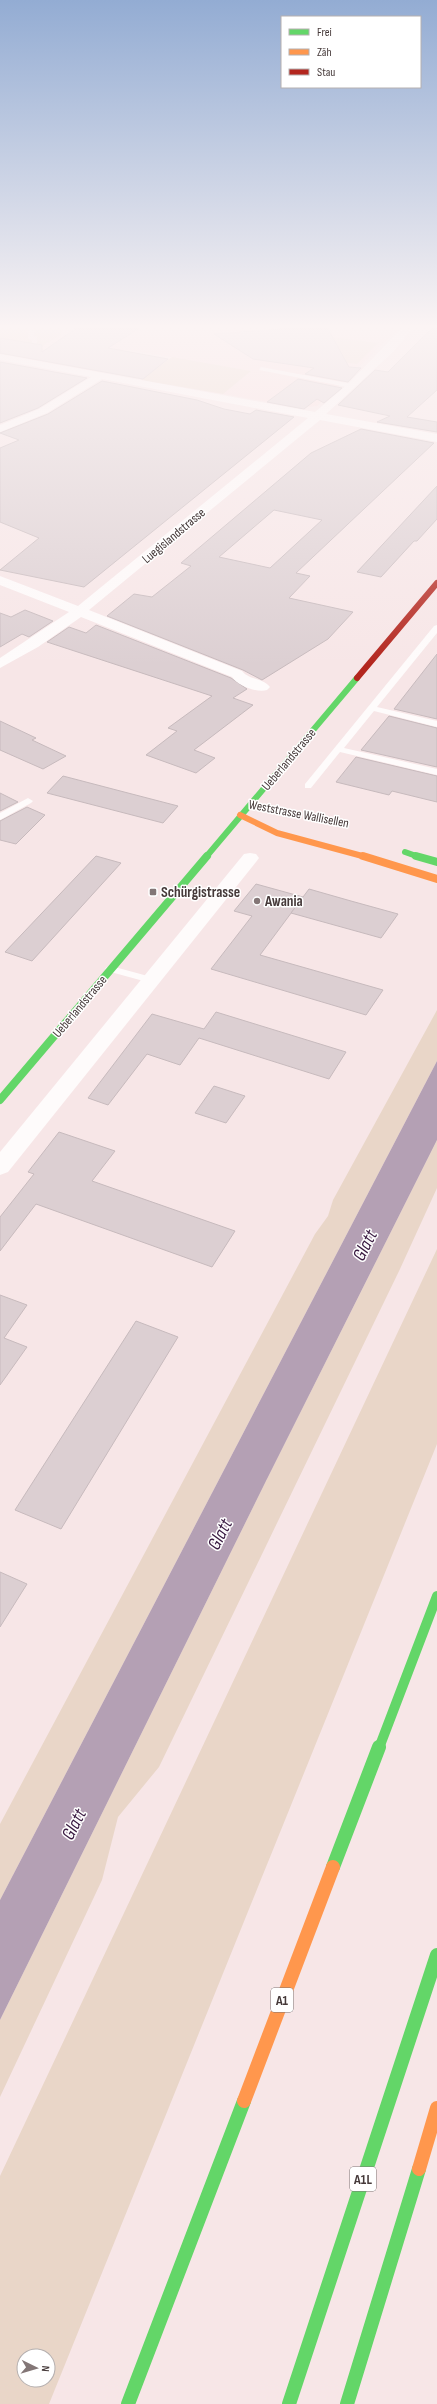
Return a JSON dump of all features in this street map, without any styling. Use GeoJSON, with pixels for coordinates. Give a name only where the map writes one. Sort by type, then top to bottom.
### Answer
{"type":"FeatureCollection","features":[{"type":"Feature","properties":{"kind":"main road","name":"Ueberlandstrasse"},"geometry":{"type":"LineString","coordinates":[[0,1100],[437,583]]}},
{"type":"Feature","properties":{"kind":"main road","name":"Weststrasse Wallisellen"},"geometry":{"type":"LineString","coordinates":[[240,815],[271,819]]}},
{"type":"Feature","properties":{"kind":"main road","name":"Weststrasse Wallisellen"},"geometry":{"type":"LineString","coordinates":[[240,815],[277,833],[352,852],[437,879]]}},
{"type":"Feature","properties":{"kind":"main road"},"geometry":{"type":"LineString","coordinates":[[394,849],[437,862]]}},
{"type":"Feature","properties":{"kind":"main road","name":"A1"},"geometry":{"type":"LineString","coordinates":[[128,2404],[437,1596]]}},
{"type":"Feature","properties":{"kind":"main road","name":"A1L"},"geometry":{"type":"LineString","coordinates":[[289,2404],[437,1955]]}},
{"type":"Feature","properties":{"kind":"main road"},"geometry":{"type":"LineString","coordinates":[[347,2404],[437,2108]]}},
{"type":"Feature","properties":{"kind":"street","name":"Luegislandstrasse"},"geometry":{"type":"LineString","coordinates":[[0,664],[33,644],[80,611],[285,441]]}},
{"type":"Feature","properties":{"kind":"street"},"geometry":{"type":"LineString","coordinates":[[0,580],[236,674],[241,680],[262,688]]}},
{"type":"Feature","properties":{"kind":"street"},"geometry":{"type":"LineString","coordinates":[[0,1167],[250,858]]}},
{"type":"Feature","properties":{"kind":"lane"},"geometry":{"type":"LineString","coordinates":[[308,786],[437,628]]}},
{"type":"Feature","properties":{"kind":"lane"},"geometry":{"type":"LineString","coordinates":[[371,708],[437,724]]}},
{"type":"Feature","properties":{"kind":"lane"},"geometry":{"type":"LineString","coordinates":[[338,749],[437,772]]}},
{"type":"Feature","properties":{"kind":"lane"},"geometry":{"type":"LineString","coordinates":[[0,817],[28,801]]}},
{"type":"Feature","properties":{"kind":"lane"},"geometry":{"type":"LineString","coordinates":[[111,969],[151,980]]}},
{"type":"Feature","properties":{"kind":"shaded area"},"geometry":{"type":"Polygon","coordinates":[[[437,1010],[437,1061],[0,1900],[0,1824],[315,1234],[328,1216],[333,1200],[437,1010]]]}},
{"type":"Feature","properties":{"kind":"shaded area"},"geometry":{"type":"Polygon","coordinates":[[[437,1140],[437,1188],[400,1269],[159,1767],[118,1817],[102,1880],[0,2097],[0,2020],[266,1481],[437,1140]]]}},
{"type":"Feature","properties":{"kind":"shaded area"},"geometry":{"type":"Polygon","coordinates":[[[437,1249],[437,1444],[56,2387],[56,2348],[16,2348],[16,2388],[55,2388],[49,2404],[0,2404],[0,2176],[437,1249]]]}},
{"type":"Feature","properties":{"kind":"water","name":"Glatt"},"geometry":{"type":"Polygon","coordinates":[[[437,1061],[437,1140],[266,1481],[0,2020],[0,1900],[437,1061]]]}},
{"type":"Feature","properties":{"kind":"building"},"geometry":{"type":"Polygon","coordinates":[[[16,441],[264,441],[84,587],[0,570],[39,538],[0,522],[0,448],[16,441]]]}},
{"type":"Feature","properties":{"kind":"building"},"geometry":{"type":"Polygon","coordinates":[[[336,441],[425,441],[434,443],[296,573],[310,576],[289,598],[353,612],[328,639],[262,680],[243,670],[107,616],[134,594],[152,597],[191,566],[181,563],[311,453],[336,441]],[[274,510],[219,557],[270,568],[322,520],[274,510]]]}},
{"type":"Feature","properties":{"kind":"building"},"geometry":{"type":"Polygon","coordinates":[[[437,486],[437,519],[417,541],[414,541],[381,577],[357,572],[437,486]]]}},
{"type":"Feature","properties":{"kind":"building"},"geometry":{"type":"Polygon","coordinates":[[[25,610],[53,621],[29,637],[22,634],[0,647],[0,613],[11,617],[25,610]]]}},
{"type":"Feature","properties":{"kind":"building"},"geometry":{"type":"Polygon","coordinates":[[[96,625],[231,678],[247,689],[233,698],[253,705],[194,750],[215,758],[196,773],[146,755],[177,731],[168,728],[212,696],[47,642],[69,627],[86,633],[96,625]]]}},
{"type":"Feature","properties":{"kind":"building"},"geometry":{"type":"Polygon","coordinates":[[[437,654],[437,719],[394,709],[437,654]]]}},
{"type":"Feature","properties":{"kind":"building"},"geometry":{"type":"Polygon","coordinates":[[[389,716],[437,728],[437,767],[361,750],[389,716]]]}},
{"type":"Feature","properties":{"kind":"building"},"geometry":{"type":"Polygon","coordinates":[[[0,721],[36,738],[32,740],[66,756],[43,769],[0,750],[0,721]]]}},
{"type":"Feature","properties":{"kind":"building"},"geometry":{"type":"Polygon","coordinates":[[[356,757],[437,776],[437,802],[392,791],[389,795],[336,782],[356,757]]]}},
{"type":"Feature","properties":{"kind":"building"},"geometry":{"type":"Polygon","coordinates":[[[63,776],[178,806],[163,823],[47,793],[63,776]]]}},
{"type":"Feature","properties":{"kind":"building"},"geometry":{"type":"Polygon","coordinates":[[[0,793],[18,802],[0,811],[0,793]]]}},
{"type":"Feature","properties":{"kind":"building"},"geometry":{"type":"Polygon","coordinates":[[[27,807],[45,815],[16,844],[0,840],[0,821],[27,807]]]}},
{"type":"Feature","properties":{"kind":"building"},"geometry":{"type":"Polygon","coordinates":[[[96,856],[121,863],[32,961],[5,952],[96,856]]]}},
{"type":"Feature","properties":{"kind":"building"},"geometry":{"type":"Polygon","coordinates":[[[256,884],[303,897],[260,955],[383,990],[366,1015],[211,969],[252,916],[234,911],[256,884]]]}},
{"type":"Feature","properties":{"kind":"building"},"geometry":{"type":"Polygon","coordinates":[[[309,889],[398,914],[381,938],[291,913],[309,889]]]}},
{"type":"Feature","properties":{"kind":"building"},"geometry":{"type":"Polygon","coordinates":[[[216,1012],[346,1052],[329,1079],[199,1038],[180,1065],[147,1054],[108,1105],[88,1098],[152,1014],[204,1029],[216,1012]]]}},
{"type":"Feature","properties":{"kind":"building"},"geometry":{"type":"Polygon","coordinates":[[[214,1086],[245,1096],[226,1123],[195,1113],[214,1086]]]}},
{"type":"Feature","properties":{"kind":"building"},"geometry":{"type":"Polygon","coordinates":[[[59,1132],[115,1151],[92,1181],[235,1231],[212,1267],[36,1204],[0,1251],[0,1217],[34,1174],[28,1172],[59,1132]]]}},
{"type":"Feature","properties":{"kind":"building"},"geometry":{"type":"Polygon","coordinates":[[[0,1295],[27,1305],[4,1338],[27,1347],[0,1385],[0,1295]]]}},
{"type":"Feature","properties":{"kind":"building"},"geometry":{"type":"Polygon","coordinates":[[[136,1321],[178,1337],[61,1529],[15,1510],[136,1321]]]}},
{"type":"Feature","properties":{"kind":"building"},"geometry":{"type":"Polygon","coordinates":[[[0,1572],[27,1584],[0,1627],[0,1572]]]}},
{"type":"Feature","properties":{"kind":"traffic: fast"},"geometry":{"type":"LineString","coordinates":[[0,1100],[357,678]]}},
{"type":"Feature","properties":{"kind":"traffic: fast"},"geometry":{"type":"LineString","coordinates":[[405,852],[437,862]]}},
{"type":"Feature","properties":{"kind":"traffic: fast"},"geometry":{"type":"LineString","coordinates":[[333,1867],[437,1596]]}},
{"type":"Feature","properties":{"kind":"traffic: fast"},"geometry":{"type":"LineString","coordinates":[[289,2404],[437,1955]]}},
{"type":"Feature","properties":{"kind":"traffic: fast"},"geometry":{"type":"LineString","coordinates":[[128,2404],[244,2101]]}},
{"type":"Feature","properties":{"kind":"traffic: fast"},"geometry":{"type":"LineString","coordinates":[[347,2404],[419,2169]]}},
{"type":"Feature","properties":{"kind":"traffic: slow"},"geometry":{"type":"LineString","coordinates":[[240,815],[277,833],[352,852],[437,879]]}},
{"type":"Feature","properties":{"kind":"traffic: slow"},"geometry":{"type":"LineString","coordinates":[[244,2101],[333,1867]]}},
{"type":"Feature","properties":{"kind":"traffic: slow"},"geometry":{"type":"LineString","coordinates":[[419,2169],[437,2108]]}},
{"type":"Feature","properties":{"kind":"traffic: jam"},"geometry":{"type":"LineString","coordinates":[[357,678],[437,583]]}},
{"type":"Feature","properties":{"kind":"place","name":"Schürgistrasse"},"geometry":{"type":"Point","coordinates":[153,892]}},
{"type":"Feature","properties":{"kind":"place","name":"Awania"},"geometry":{"type":"Point","coordinates":[257,901]}}]}
